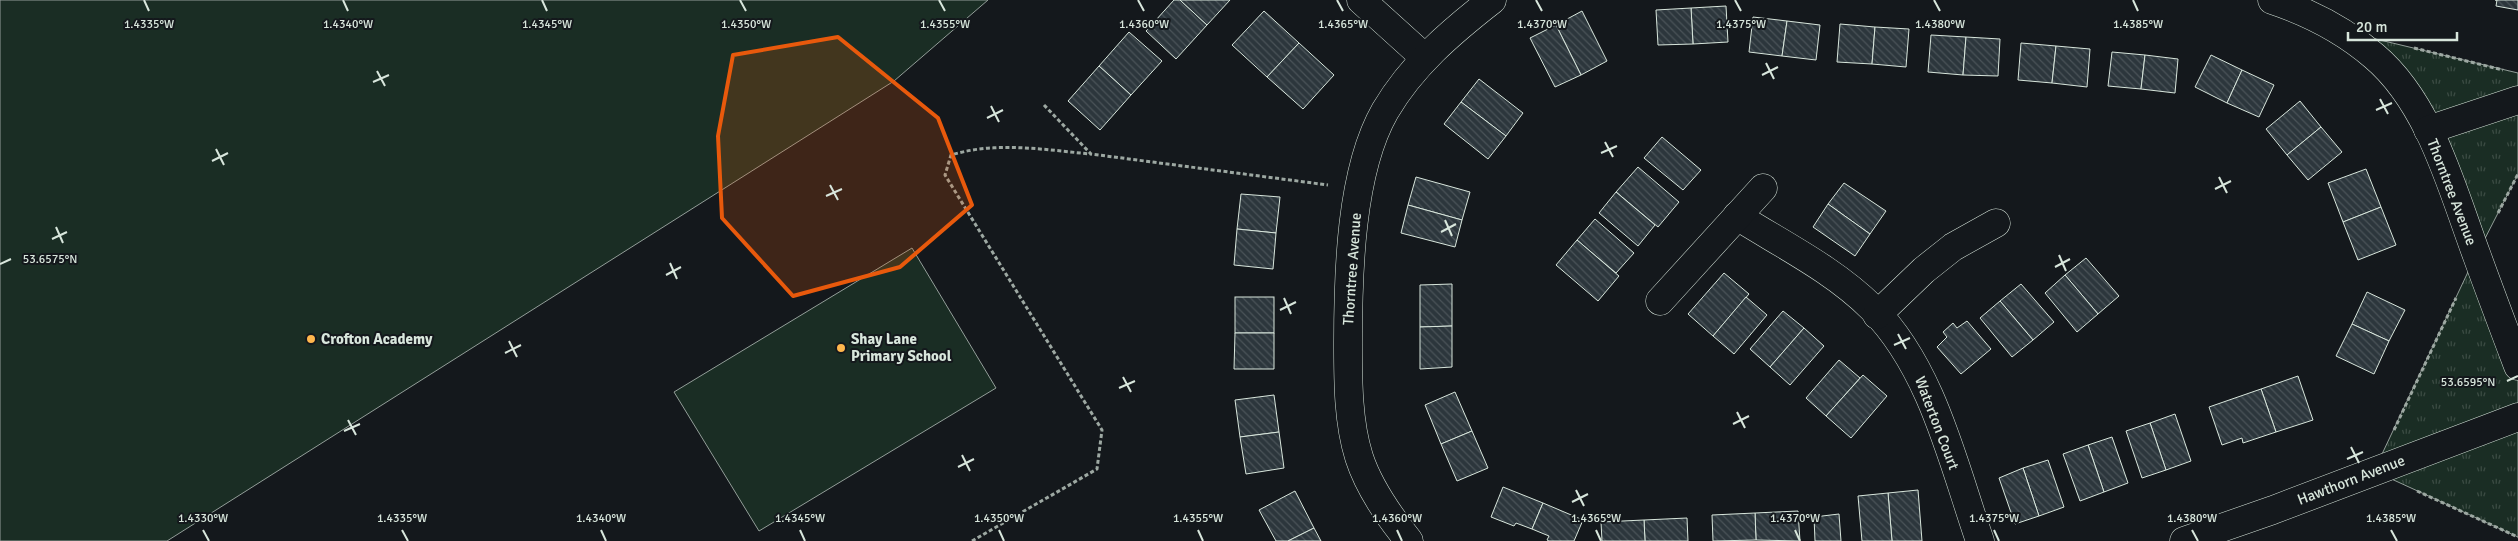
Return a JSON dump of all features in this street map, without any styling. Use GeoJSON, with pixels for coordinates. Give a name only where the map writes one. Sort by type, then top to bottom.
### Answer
{"type":"FeatureCollection","features":[{"type":"Feature","properties":{"kind":"street"},"geometry":{"type":"LineString","coordinates":[[1361,0],[1424,57]]}},
{"type":"Feature","properties":{"kind":"street","name":"Thorntree Avenue"},"geometry":{"type":"LineString","coordinates":[[1409,541],[1377,496],[1359,457],[1352,420],[1348,377],[1352,233],[1370,149],[1385,111],[1424,57],[1458,26],[1492,0]]}},
{"type":"Feature","properties":{"kind":"street","name":"Thorntree Avenue"},"geometry":{"type":"LineString","coordinates":[[2272,0],[2294,8],[2338,30],[2375,56],[2405,90],[2428,130],[2447,172],[2518,366]]}},
{"type":"Feature","properties":{"kind":"street"},"geometry":{"type":"LineString","coordinates":[[2428,130],[2518,100]]}},
{"type":"Feature","properties":{"kind":"street"},"geometry":{"type":"LineString","coordinates":[[1660,301],[1763,188]]}},
{"type":"Feature","properties":{"kind":"street","name":"Waterton Court"},"geometry":{"type":"LineString","coordinates":[[1738,216],[1844,284],[1897,336],[1915,366],[1931,400],[1980,541]]}},
{"type":"Feature","properties":{"kind":"street"},"geometry":{"type":"LineString","coordinates":[[1877,315],[1924,270],[1953,247],[1996,223]]}},
{"type":"Feature","properties":{"kind":"street","name":"Hawthorn Avenue"},"geometry":{"type":"LineString","coordinates":[[2184,541],[2273,510],[2518,417]]}},
{"type":"Feature","properties":{"kind":"path"},"geometry":{"type":"LineString","coordinates":[[2404,46],[2508,71]]}},
{"type":"Feature","properties":{"kind":"path"},"geometry":{"type":"LineString","coordinates":[[1044,105],[1091,154]]}},
{"type":"Feature","properties":{"kind":"path"},"geometry":{"type":"LineString","coordinates":[[972,541],[1096,469],[1102,430],[945,175],[952,155],[972,149],[996,146],[1091,154],[1360,189]]}},
{"type":"Feature","properties":{"kind":"highlighted area"},"geometry":{"type":"Polygon","coordinates":[[[838,37],[938,118],[972,205],[900,267],[793,296],[722,218],[718,136],[733,55],[838,37]]]}},
{"type":"Feature","properties":{"kind":"green space","name":"Crofton Academy"},"geometry":{"type":"Polygon","coordinates":[[[0,0],[988,0],[894,81],[167,541],[0,541],[0,0]]]}},
{"type":"Feature","properties":{"kind":"green space"},"geometry":{"type":"Polygon","coordinates":[[[2338,30],[2518,73],[2518,174],[2476,256],[2518,366],[2518,537],[2374,471],[2476,255],[2428,130],[2338,30]]]}},
{"type":"Feature","properties":{"kind":"green space"},"geometry":{"type":"Polygon","coordinates":[[[912,248],[996,388],[759,531],[674,392],[912,248]]]}},
{"type":"Feature","properties":{"kind":"building"},"geometry":{"type":"Polygon","coordinates":[[[1174,0],[1180,0],[1207,25],[1176,59],[1146,31],[1174,0]]]}},
{"type":"Feature","properties":{"kind":"building"},"geometry":{"type":"Polygon","coordinates":[[[1180,0],[1230,0],[1207,25],[1180,0]]]}},
{"type":"Feature","properties":{"kind":"building"},"geometry":{"type":"Polygon","coordinates":[[[2497,0],[2518,0],[2518,10],[2496,6],[2497,0]]]}},
{"type":"Feature","properties":{"kind":"building"},"geometry":{"type":"Polygon","coordinates":[[[1726,6],[1728,42],[1693,44],[1691,8],[1726,6]]]}},
{"type":"Feature","properties":{"kind":"building"},"geometry":{"type":"Polygon","coordinates":[[[1691,8],[1693,44],[1658,45],[1656,10],[1691,8]]]}},
{"type":"Feature","properties":{"kind":"building"},"geometry":{"type":"Polygon","coordinates":[[[1264,11],[1299,43],[1267,77],[1232,45],[1264,11]]]}},
{"type":"Feature","properties":{"kind":"building"},"geometry":{"type":"Polygon","coordinates":[[[1582,11],[1607,61],[1581,75],[1556,25],[1582,11]]]}},
{"type":"Feature","properties":{"kind":"building"},"geometry":{"type":"Polygon","coordinates":[[[1753,17],[1787,21],[1782,56],[1749,52],[1753,17]]]}},
{"type":"Feature","properties":{"kind":"building"},"geometry":{"type":"Polygon","coordinates":[[[1787,21],[1820,25],[1816,60],[1782,56],[1787,21]]]}},
{"type":"Feature","properties":{"kind":"building"},"geometry":{"type":"Polygon","coordinates":[[[1840,24],[1875,27],[1872,64],[1837,62],[1840,24]]]}},
{"type":"Feature","properties":{"kind":"building"},"geometry":{"type":"Polygon","coordinates":[[[1556,25],[1581,75],[1555,87],[1530,38],[1556,25]]]}},
{"type":"Feature","properties":{"kind":"building"},"geometry":{"type":"Polygon","coordinates":[[[1875,27],[1909,29],[1906,67],[1872,64],[1875,27]]]}},
{"type":"Feature","properties":{"kind":"building"},"geometry":{"type":"Polygon","coordinates":[[[1129,32],[1162,61],[1131,95],[1099,66],[1129,32]]]}},
{"type":"Feature","properties":{"kind":"building"},"geometry":{"type":"Polygon","coordinates":[[[1931,35],[1966,37],[1963,75],[1928,72],[1931,35]]]}},
{"type":"Feature","properties":{"kind":"building"},"geometry":{"type":"Polygon","coordinates":[[[1966,37],[2000,39],[1998,76],[1963,75],[1966,37]]]}},
{"type":"Feature","properties":{"kind":"building"},"geometry":{"type":"Polygon","coordinates":[[[1299,43],[1334,75],[1303,109],[1267,77],[1299,43]]]}},
{"type":"Feature","properties":{"kind":"building"},"geometry":{"type":"Polygon","coordinates":[[[2021,43],[2056,46],[2052,83],[2018,80],[2021,43]]]}},
{"type":"Feature","properties":{"kind":"building"},"geometry":{"type":"Polygon","coordinates":[[[2056,46],[2090,49],[2087,87],[2052,83],[2056,46]]]}},
{"type":"Feature","properties":{"kind":"building"},"geometry":{"type":"Polygon","coordinates":[[[2112,52],[2145,55],[2141,89],[2108,86],[2112,52]]]}},
{"type":"Feature","properties":{"kind":"building"},"geometry":{"type":"Polygon","coordinates":[[[2145,55],[2178,59],[2175,93],[2141,89],[2145,55]]]}},
{"type":"Feature","properties":{"kind":"building"},"geometry":{"type":"Polygon","coordinates":[[[2211,55],[2242,70],[2227,103],[2195,87],[2211,55]]]}},
{"type":"Feature","properties":{"kind":"building"},"geometry":{"type":"Polygon","coordinates":[[[1099,66],[1131,95],[1100,130],[1068,101],[1099,66]]]}},
{"type":"Feature","properties":{"kind":"building"},"geometry":{"type":"Polygon","coordinates":[[[2242,70],[2274,85],[2259,117],[2227,103],[2242,70]]]}},
{"type":"Feature","properties":{"kind":"building"},"geometry":{"type":"Polygon","coordinates":[[[1479,79],[1523,113],[1506,136],[1461,102],[1479,79]]]}},
{"type":"Feature","properties":{"kind":"building"},"geometry":{"type":"Polygon","coordinates":[[[2300,101],[2321,127],[2287,155],[2266,129],[2300,101]]]}},
{"type":"Feature","properties":{"kind":"building"},"geometry":{"type":"Polygon","coordinates":[[[1461,102],[1506,136],[1488,159],[1444,124],[1461,102]]]}},
{"type":"Feature","properties":{"kind":"building"},"geometry":{"type":"Polygon","coordinates":[[[2321,127],[2342,152],[2308,180],[2287,155],[2321,127]]]}},
{"type":"Feature","properties":{"kind":"building"},"geometry":{"type":"Polygon","coordinates":[[[1662,137],[1701,170],[1683,190],[1644,158],[1662,137]]]}},
{"type":"Feature","properties":{"kind":"building"},"geometry":{"type":"Polygon","coordinates":[[[1638,167],[1679,202],[1658,227],[1616,192],[1638,167]]]}},
{"type":"Feature","properties":{"kind":"building"},"geometry":{"type":"Polygon","coordinates":[[[2366,169],[2381,207],[2343,222],[2328,183],[2366,169]]]}},
{"type":"Feature","properties":{"kind":"building"},"geometry":{"type":"Polygon","coordinates":[[[1416,177],[1470,192],[1462,220],[1408,205],[1416,177]]]}},
{"type":"Feature","properties":{"kind":"building"},"geometry":{"type":"Polygon","coordinates":[[[1844,183],[1886,211],[1870,234],[1828,204],[1844,183]]]}},
{"type":"Feature","properties":{"kind":"building"},"geometry":{"type":"Polygon","coordinates":[[[1616,192],[1655,225],[1638,246],[1599,213],[1616,192]]]}},
{"type":"Feature","properties":{"kind":"building"},"geometry":{"type":"Polygon","coordinates":[[[1241,194],[1280,197],[1276,233],[1237,229],[1241,194]]]}},
{"type":"Feature","properties":{"kind":"building"},"geometry":{"type":"Polygon","coordinates":[[[1828,204],[1870,234],[1855,256],[1813,227],[1828,204]]]}},
{"type":"Feature","properties":{"kind":"building"},"geometry":{"type":"Polygon","coordinates":[[[1408,205],[1462,220],[1455,247],[1401,233],[1408,205]]]}},
{"type":"Feature","properties":{"kind":"building"},"geometry":{"type":"Polygon","coordinates":[[[2381,207],[2396,245],[2358,260],[2343,222],[2381,207]]]}},
{"type":"Feature","properties":{"kind":"building"},"geometry":{"type":"Polygon","coordinates":[[[1595,219],[1634,253],[1616,273],[1577,240],[1595,219]]]}},
{"type":"Feature","properties":{"kind":"building"},"geometry":{"type":"Polygon","coordinates":[[[1237,229],[1276,233],[1273,269],[1234,265],[1237,229]]]}},
{"type":"Feature","properties":{"kind":"building"},"geometry":{"type":"Polygon","coordinates":[[[1577,240],[1619,276],[1598,301],[1556,265],[1577,240]]]}},
{"type":"Feature","properties":{"kind":"building"},"geometry":{"type":"Polygon","coordinates":[[[2086,258],[2119,296],[2098,314],[2065,275],[2086,258]]]}},
{"type":"Feature","properties":{"kind":"building"},"geometry":{"type":"Polygon","coordinates":[[[1724,273],[1749,294],[1713,336],[1688,314],[1724,273]]]}},
{"type":"Feature","properties":{"kind":"building"},"geometry":{"type":"Polygon","coordinates":[[[2065,275],[2098,314],[2077,332],[2045,293],[2065,275]]]}},
{"type":"Feature","properties":{"kind":"building"},"geometry":{"type":"Polygon","coordinates":[[[1452,284],[1452,326],[1420,327],[1420,285],[1452,284]]]}},
{"type":"Feature","properties":{"kind":"building"},"geometry":{"type":"Polygon","coordinates":[[[2021,284],[2054,322],[2033,340],[2000,301],[2021,284]]]}},
{"type":"Feature","properties":{"kind":"building"},"geometry":{"type":"Polygon","coordinates":[[[2367,292],[2405,310],[2389,341],[2352,324],[2367,292]]]}},
{"type":"Feature","properties":{"kind":"building"},"geometry":{"type":"Polygon","coordinates":[[[1235,297],[1274,297],[1274,333],[1235,333],[1235,297]]]}},
{"type":"Feature","properties":{"kind":"building"},"geometry":{"type":"Polygon","coordinates":[[[1746,297],[1767,315],[1734,354],[1713,336],[1746,297]]]}},
{"type":"Feature","properties":{"kind":"building"},"geometry":{"type":"Polygon","coordinates":[[[2000,301],[2033,340],[2012,357],[1980,318],[2000,301]]]}},
{"type":"Feature","properties":{"kind":"building"},"geometry":{"type":"Polygon","coordinates":[[[1783,311],[1804,328],[1770,367],[1750,349],[1783,311]]]}},
{"type":"Feature","properties":{"kind":"building"},"geometry":{"type":"Polygon","coordinates":[[[1967,321],[1991,349],[1961,374],[1937,347],[1947,337],[1943,332],[1953,323],[1957,328],[1967,321]]]}},
{"type":"Feature","properties":{"kind":"building"},"geometry":{"type":"Polygon","coordinates":[[[2352,324],[2389,341],[2374,374],[2336,356],[2352,324]]]}},
{"type":"Feature","properties":{"kind":"building"},"geometry":{"type":"Polygon","coordinates":[[[1452,326],[1452,367],[1420,369],[1420,327],[1452,326]]]}},
{"type":"Feature","properties":{"kind":"building"},"geometry":{"type":"Polygon","coordinates":[[[1804,328],[1824,346],[1790,385],[1770,367],[1804,328]]]}},
{"type":"Feature","properties":{"kind":"building"},"geometry":{"type":"Polygon","coordinates":[[[1235,333],[1274,333],[1274,369],[1234,369],[1235,333]]]}},
{"type":"Feature","properties":{"kind":"building"},"geometry":{"type":"Polygon","coordinates":[[[1839,360],[1860,378],[1826,416],[1806,398],[1839,360]]]}},
{"type":"Feature","properties":{"kind":"building"},"geometry":{"type":"Polygon","coordinates":[[[1863,375],[1887,396],[1851,438],[1826,416],[1863,375]]]}},
{"type":"Feature","properties":{"kind":"building"},"geometry":{"type":"Polygon","coordinates":[[[2298,376],[2313,420],[2276,432],[2261,389],[2298,376]]]}},
{"type":"Feature","properties":{"kind":"building"},"geometry":{"type":"Polygon","coordinates":[[[2261,389],[2276,432],[2243,443],[2242,438],[2222,445],[2209,407],[2261,389]]]}},
{"type":"Feature","properties":{"kind":"building"},"geometry":{"type":"Polygon","coordinates":[[[1455,392],[1472,431],[1441,444],[1425,405],[1455,392]]]}},
{"type":"Feature","properties":{"kind":"building"},"geometry":{"type":"Polygon","coordinates":[[[1274,395],[1279,432],[1240,437],[1235,400],[1274,395]]]}},
{"type":"Feature","properties":{"kind":"building"},"geometry":{"type":"Polygon","coordinates":[[[2175,414],[2191,461],[2166,470],[2150,423],[2175,414]]]}},
{"type":"Feature","properties":{"kind":"building"},"geometry":{"type":"Polygon","coordinates":[[[2150,423],[2166,470],[2142,478],[2126,431],[2150,423]]]}},
{"type":"Feature","properties":{"kind":"building"},"geometry":{"type":"Polygon","coordinates":[[[1472,431],[1488,468],[1457,481],[1441,444],[1472,431]]]}},
{"type":"Feature","properties":{"kind":"building"},"geometry":{"type":"Polygon","coordinates":[[[1279,432],[1284,468],[1246,474],[1240,437],[1279,432]]]}},
{"type":"Feature","properties":{"kind":"building"},"geometry":{"type":"Polygon","coordinates":[[[2112,437],[2128,483],[2104,492],[2088,445],[2112,437]]]}},
{"type":"Feature","properties":{"kind":"building"},"geometry":{"type":"Polygon","coordinates":[[[2088,445],[2104,492],[2080,501],[2063,454],[2088,445]]]}},
{"type":"Feature","properties":{"kind":"building"},"geometry":{"type":"Polygon","coordinates":[[[2048,460],[2064,507],[2039,516],[2023,468],[2048,460]]]}},
{"type":"Feature","properties":{"kind":"building"},"geometry":{"type":"Polygon","coordinates":[[[2023,468],[2039,516],[2015,524],[1999,478],[2023,468]]]}},
{"type":"Feature","properties":{"kind":"building"},"geometry":{"type":"Polygon","coordinates":[[[1503,487],[1543,503],[1532,529],[1516,523],[1514,526],[1491,517],[1503,487]]]}},
{"type":"Feature","properties":{"kind":"building"},"geometry":{"type":"Polygon","coordinates":[[[1918,490],[1922,541],[1892,541],[1888,493],[1918,490]]]}},
{"type":"Feature","properties":{"kind":"building"},"geometry":{"type":"Polygon","coordinates":[[[1295,491],[1314,528],[1288,541],[1276,541],[1259,510],[1295,491]]]}},
{"type":"Feature","properties":{"kind":"building"},"geometry":{"type":"Polygon","coordinates":[[[1888,493],[1892,541],[1862,541],[1858,496],[1888,493]]]}},
{"type":"Feature","properties":{"kind":"building"},"geometry":{"type":"Polygon","coordinates":[[[1543,503],[1583,520],[1574,541],[1549,541],[1547,540],[1549,536],[1532,529],[1543,503]]]}},
{"type":"Feature","properties":{"kind":"building"},"geometry":{"type":"Polygon","coordinates":[[[1798,511],[1800,541],[1756,540],[1755,513],[1798,511]]]}},
{"type":"Feature","properties":{"kind":"building"},"geometry":{"type":"Polygon","coordinates":[[[1755,513],[1756,540],[1713,541],[1712,515],[1755,513]]]}},
{"type":"Feature","properties":{"kind":"building"},"geometry":{"type":"Polygon","coordinates":[[[1839,514],[1841,541],[1815,541],[1814,517],[1839,514]]]}},
{"type":"Feature","properties":{"kind":"building"},"geometry":{"type":"Polygon","coordinates":[[[1687,518],[1688,541],[1645,541],[1644,520],[1687,518]]]}},
{"type":"Feature","properties":{"kind":"building"},"geometry":{"type":"Polygon","coordinates":[[[1644,520],[1645,541],[1602,541],[1601,522],[1644,520]]]}},
{"type":"Feature","properties":{"kind":"building"},"geometry":{"type":"Polygon","coordinates":[[[1314,528],[1321,541],[1288,541],[1314,528]]]}},
{"type":"Feature","properties":{"kind":"place","name":"Crofton Academy"},"geometry":{"type":"Point","coordinates":[311,339]}},
{"type":"Feature","properties":{"kind":"place","name":"Shay Lane Primary School"},"geometry":{"type":"Point","coordinates":[841,348]}}]}
